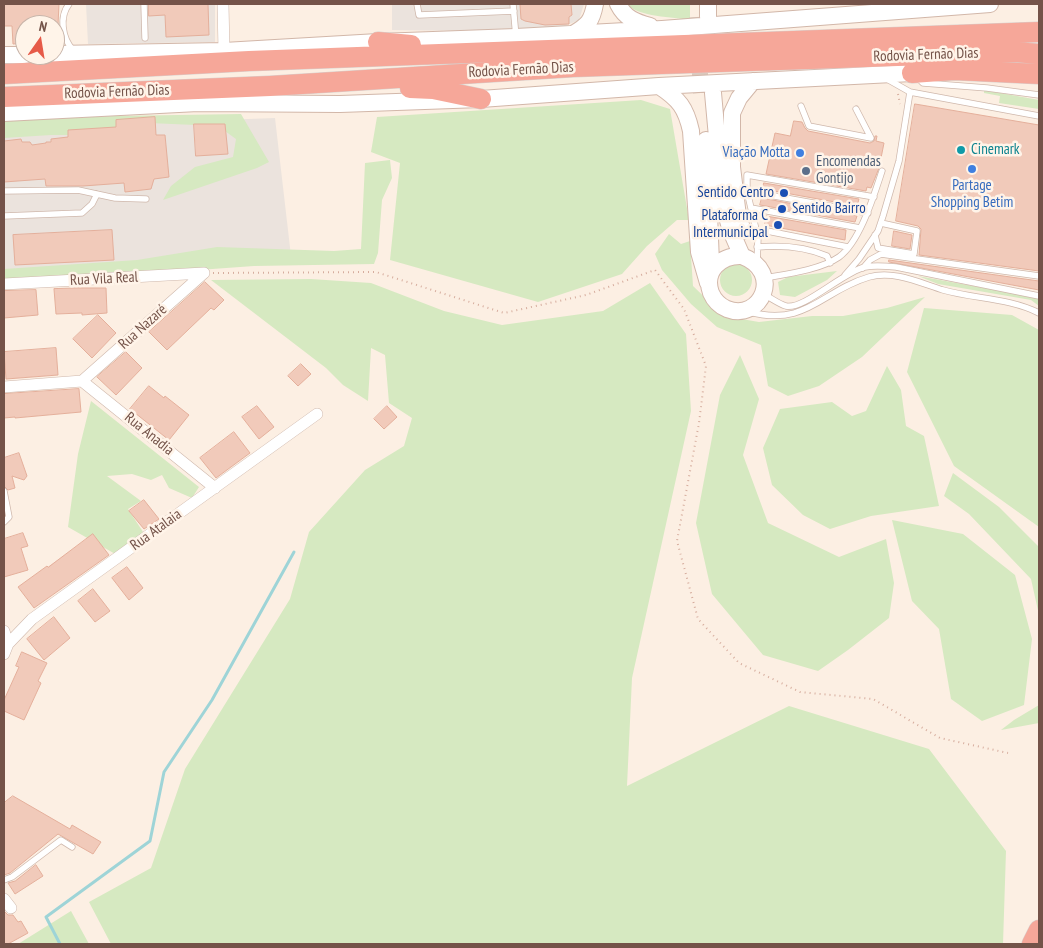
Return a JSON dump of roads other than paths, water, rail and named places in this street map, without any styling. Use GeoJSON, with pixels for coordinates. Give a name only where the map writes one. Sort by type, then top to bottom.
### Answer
{"type":"FeatureCollection","features":[{"type":"Feature","properties":{"kind":"highway","name":"Rodovia Fernão Dias"},"geometry":{"type":"LineString","coordinates":[[4,74],[249,61],[1039,32]]}},
{"type":"Feature","properties":{"kind":"highway"},"geometry":{"type":"LineString","coordinates":[[378,42],[477,53]]}},
{"type":"Feature","properties":{"kind":"highway","name":"Rodovia Fernão Dias"},"geometry":{"type":"LineString","coordinates":[[4,97],[266,86],[572,67],[978,53],[1015,52],[1039,54]]}},
{"type":"Feature","properties":{"kind":"highway"},"geometry":{"type":"LineString","coordinates":[[911,82],[954,70],[1039,74]]}},
{"type":"Feature","properties":{"kind":"highway"},"geometry":{"type":"LineString","coordinates":[[266,86],[434,89],[481,99]]}},
{"type":"Feature","properties":{"kind":"highway"},"geometry":{"type":"LineString","coordinates":[[1032,944],[1039,930]]}},
{"type":"Feature","properties":{"kind":"main road"},"geometry":{"type":"LineString","coordinates":[[574,34],[585,27],[592,17],[595,4]]}},
{"type":"Feature","properties":{"kind":"main road"},"geometry":{"type":"LineString","coordinates":[[618,4],[622,14],[636,22],[662,28]]}},
{"type":"Feature","properties":{"kind":"main road"},"geometry":{"type":"LineString","coordinates":[[65,54],[224,51],[378,42],[574,34],[990,4]]}},
{"type":"Feature","properties":{"kind":"main road","name":"Rodovia Fernão Dias"},"geometry":{"type":"LineString","coordinates":[[4,113],[198,103],[340,104],[481,99],[753,80],[885,75],[911,82]]}},
{"type":"Feature","properties":{"kind":"main road"},"geometry":{"type":"LineString","coordinates":[[753,80],[739,98],[732,113],[731,147],[738,216],[756,266],[755,304],[742,310],[733,310],[724,308],[717,302],[712,295],[711,278],[706,146],[707,93],[723,203],[731,231],[756,266]]}},
{"type":"Feature","properties":{"kind":"main road"},"geometry":{"type":"LineString","coordinates":[[658,86],[680,103],[689,120],[699,252],[711,278]]}},
{"type":"Feature","properties":{"kind":"main road"},"geometry":{"type":"LineString","coordinates":[[711,278],[717,263],[724,258],[733,256],[756,266]]}},
{"type":"Feature","properties":{"kind":"street"},"geometry":{"type":"LineString","coordinates":[[223,4],[224,51]]}},
{"type":"Feature","properties":{"kind":"street","name":"Rua Vila Real"},"geometry":{"type":"LineString","coordinates":[[4,284],[204,274]]}},
{"type":"Feature","properties":{"kind":"street","name":"Rua Nazaré"},"geometry":{"type":"LineString","coordinates":[[82,381],[204,274]]}},
{"type":"Feature","properties":{"kind":"street"},"geometry":{"type":"LineString","coordinates":[[4,387],[82,381]]}},
{"type":"Feature","properties":{"kind":"street","name":"Rua Anadia"},"geometry":{"type":"LineString","coordinates":[[82,381],[215,488]]}},
{"type":"Feature","properties":{"kind":"street","name":"Rua Atalaia"},"geometry":{"type":"LineString","coordinates":[[5,646],[32,619],[317,414]]}},
{"type":"Feature","properties":{"kind":"street"},"geometry":{"type":"LineString","coordinates":[[4,631],[5,646]]}},
{"type":"Feature","properties":{"kind":"lane"},"geometry":{"type":"LineString","coordinates":[[69,4],[63,11],[62,25],[70,46],[76,54]]}},
{"type":"Feature","properties":{"kind":"lane"},"geometry":{"type":"LineString","coordinates":[[144,4],[145,38]]}},
{"type":"Feature","properties":{"kind":"lane"},"geometry":{"type":"LineString","coordinates":[[417,4],[418,15],[514,11]]}},
{"type":"Feature","properties":{"kind":"lane"},"geometry":{"type":"LineString","coordinates":[[513,4],[516,37]]}},
{"type":"Feature","properties":{"kind":"lane"},"geometry":{"type":"LineString","coordinates":[[911,82],[987,88],[1039,95]]}},
{"type":"Feature","properties":{"kind":"lane"},"geometry":{"type":"LineString","coordinates":[[911,82],[1039,116]]}},
{"type":"Feature","properties":{"kind":"lane"},"geometry":{"type":"LineString","coordinates":[[842,277],[859,259],[881,223],[899,161],[911,82]]}},
{"type":"Feature","properties":{"kind":"lane"},"geometry":{"type":"LineString","coordinates":[[801,106],[809,126],[871,138],[856,109]]}},
{"type":"Feature","properties":{"kind":"lane"},"geometry":{"type":"LineString","coordinates":[[756,266],[790,274],[830,263],[841,256],[868,213],[882,171]]}},
{"type":"Feature","properties":{"kind":"lane"},"geometry":{"type":"LineString","coordinates":[[874,197],[747,175],[747,191],[758,238],[756,266],[786,306],[805,302],[842,277],[863,268],[896,267],[1039,296]]}},
{"type":"Feature","properties":{"kind":"lane"},"geometry":{"type":"LineString","coordinates":[[4,191],[78,190],[116,198],[146,199]]}},
{"type":"Feature","properties":{"kind":"lane"},"geometry":{"type":"LineString","coordinates":[[747,191],[868,213]]}},
{"type":"Feature","properties":{"kind":"lane"},"geometry":{"type":"LineString","coordinates":[[4,216],[82,213],[92,204],[97,194]]}},
{"type":"Feature","properties":{"kind":"lane"},"geometry":{"type":"LineString","coordinates":[[751,208],[860,228]]}},
{"type":"Feature","properties":{"kind":"lane"},"geometry":{"type":"LineString","coordinates":[[875,235],[878,248],[914,254],[917,231],[881,223]]}},
{"type":"Feature","properties":{"kind":"lane"},"geometry":{"type":"LineString","coordinates":[[758,238],[763,232],[767,231],[848,247]]}},
{"type":"Feature","properties":{"kind":"lane"},"geometry":{"type":"LineString","coordinates":[[756,266],[776,245],[812,250],[827,256],[830,263]]}},
{"type":"Feature","properties":{"kind":"lane"},"geometry":{"type":"LineString","coordinates":[[863,268],[870,260],[881,254],[1039,276]]}},
{"type":"Feature","properties":{"kind":"lane"},"geometry":{"type":"LineString","coordinates":[[742,310],[763,316],[785,316],[807,309],[838,291],[870,277],[886,275],[924,282],[943,290],[1023,305],[1039,312]]}},
{"type":"Feature","properties":{"kind":"lane"},"geometry":{"type":"LineString","coordinates":[[4,491],[10,517],[4,522]]}},
{"type":"Feature","properties":{"kind":"lane"},"geometry":{"type":"LineString","coordinates":[[4,880],[12,877],[60,840],[72,847]]}},
{"type":"Feature","properties":{"kind":"waterway"},"geometry":{"type":"LineString","coordinates":[[60,944],[46,917],[150,841],[164,772],[212,700],[294,552]]}},
{"type":"Feature","properties":{"kind":"tunnel"},"geometry":{"type":"LineString","coordinates":[[697,17],[701,93]]}},
{"type":"Feature","properties":{"kind":"place","name":"Cinemark"},"geometry":{"type":"Point","coordinates":[961,150]}},
{"type":"Feature","properties":{"kind":"place","name":"Viação Motta"},"geometry":{"type":"Point","coordinates":[800,153]}},
{"type":"Feature","properties":{"kind":"place","name":"Partage Shopping Betim"},"geometry":{"type":"Point","coordinates":[972,169]}},
{"type":"Feature","properties":{"kind":"place","name":"Encomendas Gontijo"},"geometry":{"type":"Point","coordinates":[806,171]}},
{"type":"Feature","properties":{"kind":"place","name":"Sentido Centro"},"geometry":{"type":"Point","coordinates":[784,193]}},
{"type":"Feature","properties":{"kind":"place","name":"Sentido Bairro"},"geometry":{"type":"Point","coordinates":[782,209]}},
{"type":"Feature","properties":{"kind":"place","name":"Plataforma C Intermunicipal"},"geometry":{"type":"Point","coordinates":[778,225]}}]}
